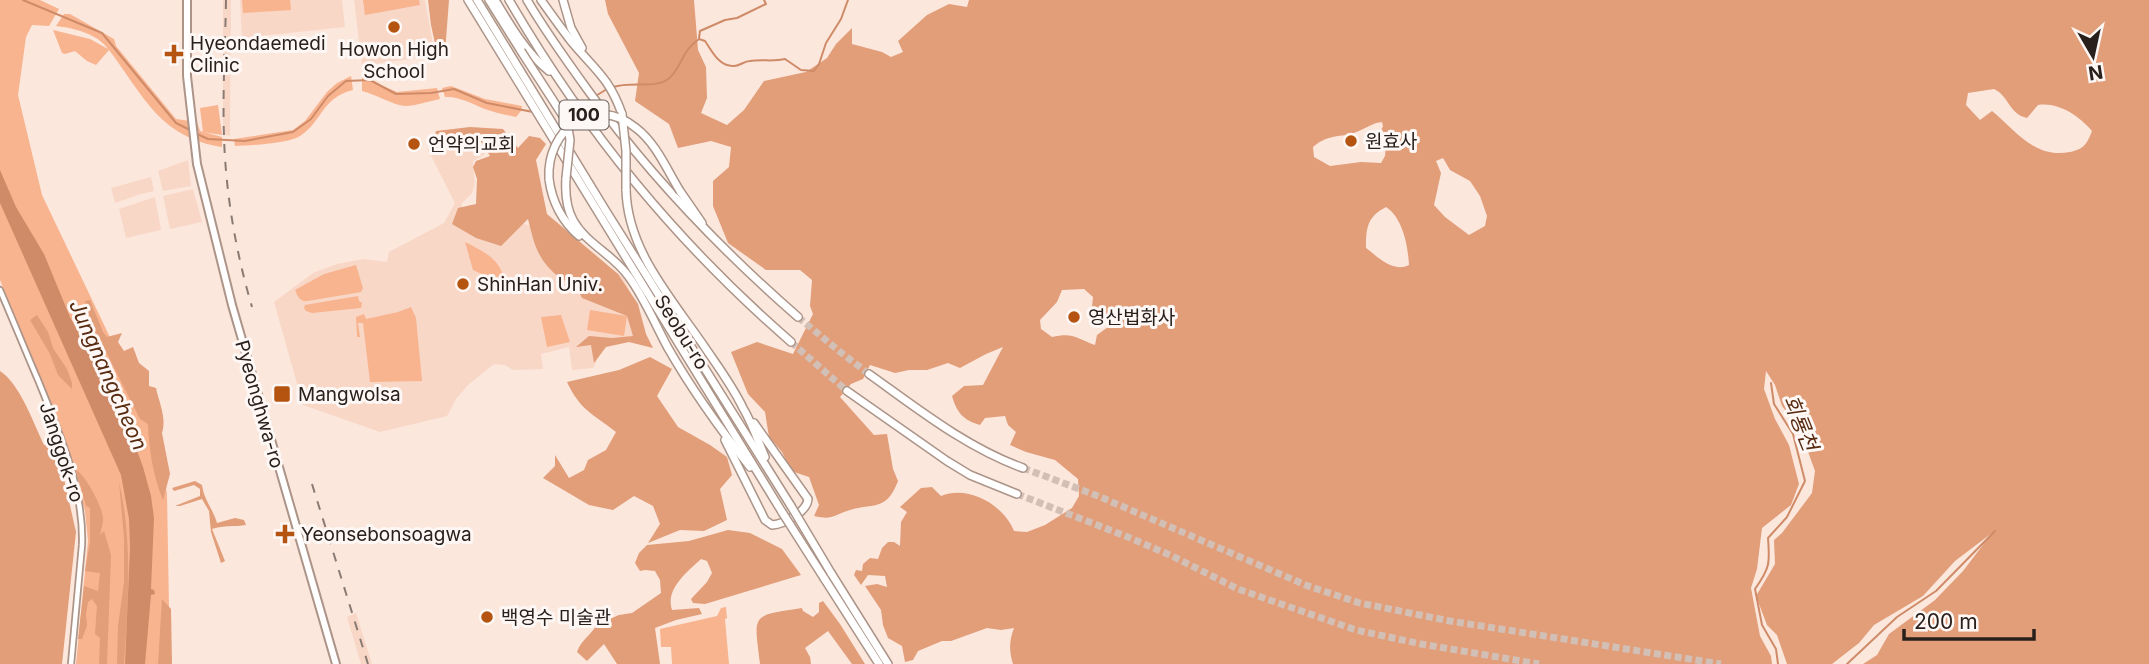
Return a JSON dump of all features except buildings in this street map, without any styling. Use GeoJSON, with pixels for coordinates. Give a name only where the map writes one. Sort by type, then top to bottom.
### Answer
{"type":"FeatureCollection","features":[{"type":"Feature","properties":{"kind":"highway","name":"Seobu-ro"},"geometry":{"type":"LineString","coordinates":[[468,0],[514,67]]}},
{"type":"Feature","properties":{"kind":"highway","name":"Seobu-ro"},"geometry":{"type":"LineString","coordinates":[[477,0],[514,67],[782,512],[879,664]]}},
{"type":"Feature","properties":{"kind":"highway"},"geometry":{"type":"LineString","coordinates":[[489,0],[567,122],[570,140],[566,178],[567,203],[574,223],[630,279],[738,464],[763,517],[769,524],[777,525],[805,508],[808,499],[743,408],[638,247],[629,220],[622,114],[615,94],[541,0]]}},
{"type":"Feature","properties":{"kind":"highway"},"geometry":{"type":"LineString","coordinates":[[495,0],[509,24],[538,62],[558,78]]}},
{"type":"Feature","properties":{"kind":"highway","name":"100"},"geometry":{"type":"LineString","coordinates":[[509,0],[603,143],[653,205],[714,272],[791,342]]}},
{"type":"Feature","properties":{"kind":"highway","name":"100"},"geometry":{"type":"LineString","coordinates":[[527,0],[602,111],[669,191],[741,267],[798,317]]}},
{"type":"Feature","properties":{"kind":"highway"},"geometry":{"type":"LineString","coordinates":[[564,0],[579,46]]}},
{"type":"Feature","properties":{"kind":"highway"},"geometry":{"type":"LineString","coordinates":[[607,255],[577,234],[564,220],[552,196],[549,180],[551,153],[563,131],[582,119],[596,116],[625,120],[642,133],[713,238]]}},
{"type":"Feature","properties":{"kind":"highway","name":"Seobu-ro"},"geometry":{"type":"LineString","coordinates":[[563,148],[606,211],[888,664]]}},
{"type":"Feature","properties":{"kind":"highway"},"geometry":{"type":"LineString","coordinates":[[869,374],[989,453],[1023,468]]}},
{"type":"Feature","properties":{"kind":"highway"},"geometry":{"type":"LineString","coordinates":[[847,391],[970,475],[1017,494]]}},
{"type":"Feature","properties":{"kind":"highway"},"geometry":{"type":"LineString","coordinates":[[743,408],[775,480]]}},
{"type":"Feature","properties":{"kind":"highway"},"geometry":{"type":"LineString","coordinates":[[712,418],[749,466],[764,480]]}},
{"type":"Feature","properties":{"kind":"main road","name":"Pyeonghwa-ro"},"geometry":{"type":"LineString","coordinates":[[187,0],[187,76],[193,142],[232,305],[336,664]]}},
{"type":"Feature","properties":{"kind":"street","name":"Janggok-ro"},"geometry":{"type":"LineString","coordinates":[[0,290],[62,441],[80,507],[82,545],[71,664]]}},
{"type":"Feature","properties":{"kind":"shaded area"},"geometry":{"type":"Polygon","coordinates":[[[0,0],[40,0],[59,9],[49,26],[32,25],[26,37],[18,95],[42,195],[158,444],[167,494],[170,664],[76,664],[88,541],[85,511],[70,456],[0,280],[0,0]]]}},
{"type":"Feature","properties":{"kind":"shaded area"},"geometry":{"type":"Polygon","coordinates":[[[223,0],[231,0],[230,136],[223,134],[223,0]]]}},
{"type":"Feature","properties":{"kind":"shaded area"},"geometry":{"type":"Polygon","coordinates":[[[240,0],[342,0],[345,27],[242,38],[240,0]]]}},
{"type":"Feature","properties":{"kind":"shaded area"},"geometry":{"type":"Polygon","coordinates":[[[242,0],[290,0],[291,10],[243,13],[242,0]]]}},
{"type":"Feature","properties":{"kind":"shaded area","name":"Howon High School"},"geometry":{"type":"Polygon","coordinates":[[[354,0],[425,0],[435,55],[362,66],[354,0]]]}},
{"type":"Feature","properties":{"kind":"shaded area"},"geometry":{"type":"Polygon","coordinates":[[[363,0],[419,0],[420,5],[365,15],[363,0]]]}},
{"type":"Feature","properties":{"kind":"shaded area"},"geometry":{"type":"Polygon","coordinates":[[[428,0],[449,0],[445,53],[438,57],[431,25],[428,0]]]}},
{"type":"Feature","properties":{"kind":"shaded area"},"geometry":{"type":"Polygon","coordinates":[[[605,0],[694,0],[698,50],[706,67],[707,98],[701,113],[727,125],[744,110],[764,81],[806,72],[827,58],[852,28],[852,44],[891,57],[903,52],[898,41],[927,15],[949,4],[967,7],[969,0],[2149,0],[2149,664],[1863,664],[1877,655],[1889,634],[1935,600],[1963,571],[1992,533],[1955,561],[1923,596],[1874,625],[1859,643],[1832,664],[1787,664],[1777,635],[1767,625],[1756,596],[1775,564],[1774,540],[1812,493],[1815,471],[1799,427],[1782,406],[1775,385],[1766,371],[1764,389],[1775,419],[1789,445],[1799,484],[1791,505],[1762,528],[1757,569],[1751,588],[1760,636],[1771,656],[1772,664],[1013,664],[1010,646],[1014,628],[987,628],[951,641],[942,641],[918,651],[913,660],[905,662],[902,646],[888,638],[881,610],[865,586],[877,584],[887,587],[885,576],[868,575],[861,585],[854,575],[856,570],[862,571],[863,564],[870,558],[878,559],[882,548],[888,542],[900,546],[901,522],[907,512],[900,507],[921,488],[932,487],[941,496],[951,493],[973,495],[993,505],[1009,521],[1014,531],[1027,532],[1045,525],[1072,508],[1079,496],[1078,479],[1055,460],[1010,445],[1016,432],[1008,425],[1005,416],[985,418],[980,425],[965,418],[956,407],[952,396],[964,386],[983,385],[1003,347],[960,368],[948,363],[927,370],[895,373],[870,365],[863,379],[851,384],[840,397],[874,435],[887,434],[893,469],[898,481],[888,498],[877,505],[828,517],[814,516],[819,505],[809,477],[791,471],[782,452],[769,437],[765,412],[748,394],[731,352],[757,342],[793,354],[813,314],[810,306],[812,280],[800,270],[766,270],[728,243],[713,206],[713,181],[729,167],[731,147],[711,141],[678,148],[669,124],[635,101],[639,73],[608,14],[605,0]],[[1994,89],[1968,93],[1966,105],[1980,120],[1992,111],[2027,142],[2046,151],[2058,153],[2079,149],[2087,143],[2092,131],[2075,115],[2061,108],[2038,105],[2027,118],[2016,113],[1994,89]],[[1382,122],[1354,133],[1319,142],[1313,147],[1314,157],[1330,166],[1361,162],[1381,163],[1386,145],[1378,138],[1383,126],[1382,122]],[[1443,158],[1436,161],[1441,173],[1434,205],[1469,235],[1485,226],[1487,216],[1480,196],[1470,181],[1450,170],[1443,158]],[[1386,207],[1375,215],[1367,229],[1366,248],[1392,266],[1409,265],[1406,241],[1397,218],[1386,207]],[[1084,289],[1062,290],[1057,302],[1040,320],[1041,329],[1052,337],[1070,335],[1095,345],[1097,335],[1119,319],[1121,307],[1109,318],[1101,316],[1092,307],[1093,297],[1084,289]]]}},
{"type":"Feature","properties":{"kind":"shaded area"},"geometry":{"type":"Polygon","coordinates":[[[64,14],[70,14],[114,39],[116,46],[176,119],[197,122],[200,131],[222,137],[222,147],[200,142],[168,124],[155,112],[109,50],[96,65],[75,51],[62,53],[53,30],[90,39],[108,49],[92,36],[56,26],[64,14]]]}},
{"type":"Feature","properties":{"kind":"shaded area"},"geometry":{"type":"Polygon","coordinates":[[[351,76],[353,90],[343,93],[328,104],[300,136],[278,142],[235,146],[234,139],[293,130],[305,121],[327,92],[351,76]]]}},
{"type":"Feature","properties":{"kind":"shaded area"},"geometry":{"type":"Polygon","coordinates":[[[362,77],[397,92],[437,88],[440,99],[400,105],[362,91],[362,77]]]}},
{"type":"Feature","properties":{"kind":"shaded area"},"geometry":{"type":"Polygon","coordinates":[[[451,86],[485,99],[522,106],[521,111],[516,117],[488,110],[462,99],[445,97],[442,88],[451,86]]]}},
{"type":"Feature","properties":{"kind":"shaded area"},"geometry":{"type":"Polygon","coordinates":[[[218,105],[222,135],[203,132],[200,108],[218,105]]]}},
{"type":"Feature","properties":{"kind":"shaded area"},"geometry":{"type":"Polygon","coordinates":[[[470,127],[503,129],[518,148],[529,136],[540,138],[546,144],[536,160],[547,214],[618,274],[638,304],[646,334],[653,348],[629,342],[606,347],[594,363],[591,345],[576,347],[589,336],[633,336],[627,316],[582,298],[573,285],[554,273],[539,255],[528,219],[501,246],[476,238],[452,224],[458,208],[476,204],[477,179],[473,167],[476,161],[490,156],[482,143],[475,138],[463,141],[451,136],[434,139],[436,131],[470,127]]]}},
{"type":"Feature","properties":{"kind":"shaded area","name":"ShinHan Univ."},"geometry":{"type":"Polygon","coordinates":[[[455,140],[464,143],[474,140],[485,154],[473,161],[475,184],[472,193],[462,203],[458,224],[495,244],[521,223],[541,229],[623,276],[631,295],[634,339],[604,346],[593,368],[572,370],[569,347],[541,354],[543,369],[513,370],[505,365],[494,364],[468,385],[447,416],[380,432],[303,405],[274,302],[313,273],[337,264],[364,259],[387,262],[389,252],[444,223],[455,203],[428,150],[432,141],[455,140]]]}},
{"type":"Feature","properties":{"kind":"shaded area"},"geometry":{"type":"Polygon","coordinates":[[[188,160],[191,186],[163,191],[158,171],[188,160]]]}},
{"type":"Feature","properties":{"kind":"shaded area"},"geometry":{"type":"Polygon","coordinates":[[[0,170],[16,207],[44,254],[70,317],[127,423],[143,467],[154,518],[151,589],[155,594],[151,595],[145,664],[125,664],[130,548],[129,519],[121,475],[0,203],[0,170]]]}},
{"type":"Feature","properties":{"kind":"shaded area"},"geometry":{"type":"Polygon","coordinates":[[[151,177],[154,191],[115,203],[111,188],[151,177]]]}},
{"type":"Feature","properties":{"kind":"shaded area"},"geometry":{"type":"Polygon","coordinates":[[[193,189],[202,222],[170,229],[163,196],[193,189]]]}},
{"type":"Feature","properties":{"kind":"shaded area"},"geometry":{"type":"Polygon","coordinates":[[[155,197],[161,230],[126,238],[119,209],[155,197]]]}},
{"type":"Feature","properties":{"kind":"shaded area"},"geometry":{"type":"Polygon","coordinates":[[[465,242],[489,256],[498,265],[503,278],[498,291],[494,290],[488,277],[473,270],[465,242]]]}},
{"type":"Feature","properties":{"kind":"shaded area"},"geometry":{"type":"Polygon","coordinates":[[[356,265],[363,288],[361,292],[308,301],[301,300],[297,295],[295,290],[324,274],[356,265]]]}},
{"type":"Feature","properties":{"kind":"shaded area"},"geometry":{"type":"Polygon","coordinates":[[[358,296],[362,303],[361,308],[312,313],[304,308],[305,305],[358,296]]]}},
{"type":"Feature","properties":{"kind":"shaded area"},"geometry":{"type":"Polygon","coordinates":[[[90,300],[103,332],[107,337],[122,333],[118,342],[124,351],[133,347],[139,363],[149,371],[149,386],[156,388],[163,416],[162,433],[170,474],[163,500],[152,462],[148,424],[140,419],[88,322],[85,301],[90,300]]]}},
{"type":"Feature","properties":{"kind":"shaded area"},"geometry":{"type":"Polygon","coordinates":[[[411,307],[416,318],[422,381],[370,382],[363,323],[358,323],[360,337],[357,337],[356,317],[364,314],[366,319],[411,307]]]}},
{"type":"Feature","properties":{"kind":"shaded area"},"geometry":{"type":"Polygon","coordinates":[[[590,310],[627,316],[624,336],[587,330],[590,310]]]}},
{"type":"Feature","properties":{"kind":"shaded area"},"geometry":{"type":"Polygon","coordinates":[[[37,315],[67,369],[72,389],[58,375],[50,354],[30,320],[37,315]]]}},
{"type":"Feature","properties":{"kind":"shaded area"},"geometry":{"type":"Polygon","coordinates":[[[561,315],[570,342],[547,347],[541,317],[561,315]]]}},
{"type":"Feature","properties":{"kind":"shaded area"},"geometry":{"type":"Polygon","coordinates":[[[650,357],[672,369],[657,396],[678,427],[727,457],[732,475],[720,489],[727,520],[704,531],[680,530],[648,543],[660,524],[653,506],[634,496],[613,510],[589,505],[543,478],[555,466],[555,455],[569,478],[584,470],[588,460],[606,450],[616,432],[582,405],[567,382],[619,370],[650,357]]]}},
{"type":"Feature","properties":{"kind":"shaded area"},"geometry":{"type":"Polygon","coordinates":[[[0,371],[20,395],[44,445],[56,444],[76,532],[62,664],[0,664],[0,371]]]}},
{"type":"Feature","properties":{"kind":"shaded area"},"geometry":{"type":"Polygon","coordinates":[[[76,470],[89,485],[100,506],[103,518],[100,535],[104,531],[111,555],[107,664],[99,664],[100,638],[95,634],[97,606],[92,599],[88,602],[87,626],[82,639],[78,639],[84,586],[98,591],[100,573],[85,571],[90,542],[90,508],[86,506],[76,470]]]}},
{"type":"Feature","properties":{"kind":"shaded area"},"geometry":{"type":"Polygon","coordinates":[[[195,481],[202,485],[217,523],[235,518],[244,520],[246,525],[212,529],[225,561],[221,563],[211,532],[209,511],[202,499],[175,506],[200,496],[200,489],[194,485],[174,491],[172,488],[195,481]]]}},
{"type":"Feature","properties":{"kind":"shaded area"},"geometry":{"type":"Polygon","coordinates":[[[119,482],[128,550],[124,664],[117,664],[118,626],[124,582],[124,538],[119,482]]]}},
{"type":"Feature","properties":{"kind":"shaded area"},"geometry":{"type":"Polygon","coordinates":[[[728,530],[750,533],[782,549],[801,575],[705,604],[693,603],[691,599],[712,573],[707,561],[701,559],[674,588],[671,602],[672,610],[699,608],[702,614],[655,628],[660,664],[617,664],[604,644],[587,661],[577,652],[596,626],[592,614],[599,610],[607,620],[632,613],[661,593],[660,580],[655,571],[640,571],[635,563],[639,553],[647,545],[689,541],[728,530]]]}},
{"type":"Feature","properties":{"kind":"shaded area"},"geometry":{"type":"Polygon","coordinates":[[[162,599],[171,609],[172,664],[158,664],[162,599]]]}},
{"type":"Feature","properties":{"kind":"shaded area"},"geometry":{"type":"Polygon","coordinates":[[[823,601],[865,664],[852,664],[828,631],[805,648],[811,664],[760,664],[757,635],[759,620],[773,613],[802,608],[813,617],[819,612],[819,603],[823,601]]]}},
{"type":"Feature","properties":{"kind":"shaded area"},"geometry":{"type":"Polygon","coordinates":[[[726,607],[729,664],[672,664],[671,647],[661,647],[660,629],[717,616],[721,608],[726,607]]]}},
{"type":"Feature","properties":{"kind":"shaded area"},"geometry":{"type":"Polygon","coordinates":[[[356,613],[372,664],[361,664],[347,617],[356,613]]]}},
{"type":"Feature","properties":{"kind":"waterway"},"geometry":{"type":"LineString","coordinates":[[23,0],[102,33],[176,123],[190,130]]}},
{"type":"Feature","properties":{"kind":"waterway"},"geometry":{"type":"LineString","coordinates":[[699,38],[700,31],[766,4],[764,0]]}},
{"type":"Feature","properties":{"kind":"waterway"},"geometry":{"type":"LineString","coordinates":[[613,87],[663,82],[673,75],[688,49],[699,39],[705,41],[716,58],[729,66],[748,61],[785,59],[801,70],[814,71],[848,0]]}},
{"type":"Feature","properties":{"kind":"waterway"},"geometry":{"type":"LineString","coordinates":[[195,133],[208,139],[245,141],[293,132],[311,119],[328,96],[346,81],[370,80],[396,94],[454,89],[487,103],[533,112]]}},
{"type":"Feature","properties":{"kind":"waterway"},"geometry":{"type":"LineString","coordinates":[[594,97],[607,89]]}},
{"type":"Feature","properties":{"kind":"waterway"},"geometry":{"type":"LineString","coordinates":[[579,106],[590,100]]}},
{"type":"Feature","properties":{"kind":"waterway"},"geometry":{"type":"LineString","coordinates":[[563,111],[574,107]]}},
{"type":"Feature","properties":{"kind":"waterway","name":"회룡천"},"geometry":{"type":"LineString","coordinates":[[1771,383],[1774,404],[1793,434],[1805,481],[1787,517],[1768,538],[1768,565],[1755,589],[1762,625],[1776,649],[1778,664]]}},
{"type":"Feature","properties":{"kind":"waterway","name":"회룡천"},"geometry":{"type":"LineString","coordinates":[[1847,664],[1897,617],[1936,591],[1995,531]]}},
{"type":"Feature","properties":{"kind":"tunnel"},"geometry":{"type":"LineString","coordinates":[[798,317],[869,374]]}},
{"type":"Feature","properties":{"kind":"tunnel"},"geometry":{"type":"LineString","coordinates":[[791,342],[847,391]]}},
{"type":"Feature","properties":{"kind":"tunnel"},"geometry":{"type":"LineString","coordinates":[[1023,468],[1098,496],[1308,586],[1360,603],[1450,621],[1721,664]]}},
{"type":"Feature","properties":{"kind":"tunnel"},"geometry":{"type":"LineString","coordinates":[[1017,494],[1128,537],[1238,589],[1356,630],[1539,664]]}},
{"type":"Feature","properties":{"kind":"railway"},"geometry":{"type":"LineString","coordinates":[[226,0],[226,171],[236,240],[252,307]]}},
{"type":"Feature","properties":{"kind":"railway"},"geometry":{"type":"LineString","coordinates":[[312,484],[368,664]]}},
{"type":"Feature","properties":{"kind":"place","name":"Howon High School"},"geometry":{"type":"Point","coordinates":[394,27]}},
{"type":"Feature","properties":{"kind":"place","name":"Hyeondaemedi Clinic"},"geometry":{"type":"Point","coordinates":[174,54]}},
{"type":"Feature","properties":{"kind":"place","name":"원효사"},"geometry":{"type":"Point","coordinates":[1351,141]}},
{"type":"Feature","properties":{"kind":"place","name":"언약의교회"},"geometry":{"type":"Point","coordinates":[414,144]}},
{"type":"Feature","properties":{"kind":"place","name":"ShinHan Univ."},"geometry":{"type":"Point","coordinates":[463,284]}},
{"type":"Feature","properties":{"kind":"place","name":"영산법화사"},"geometry":{"type":"Point","coordinates":[1074,317]}},
{"type":"Feature","properties":{"kind":"place","name":"Mangwolsa"},"geometry":{"type":"Point","coordinates":[282,394]}},
{"type":"Feature","properties":{"kind":"place","name":"Yeonsebonsoagwa"},"geometry":{"type":"Point","coordinates":[285,534]}},
{"type":"Feature","properties":{"kind":"place","name":"백영수 미술관"},"geometry":{"type":"Point","coordinates":[487,617]}},
{"type":"Feature","properties":{"kind":"water label","name":"Jungnangcheon"},"geometry":{"type":"Point","coordinates":[108,375]}}]}
